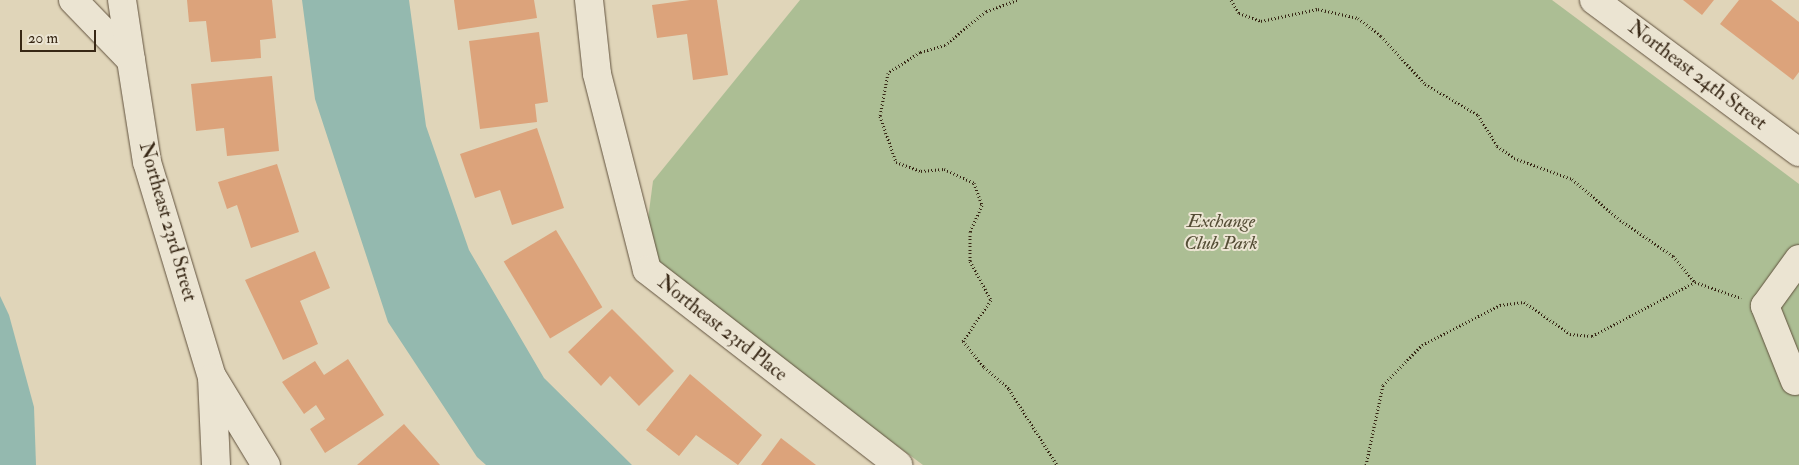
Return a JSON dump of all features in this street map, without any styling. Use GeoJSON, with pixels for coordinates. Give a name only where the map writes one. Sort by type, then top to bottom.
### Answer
{"type":"FeatureCollection","features":[{"type":"Feature","properties":{"kind":"street"},"geometry":{"type":"LineString","coordinates":[[73,0],[131,60]]}},
{"type":"Feature","properties":{"kind":"street","name":"Northeast 23rd Street"},"geometry":{"type":"LineString","coordinates":[[122,0],[147,162],[212,377],[216,465]]}},
{"type":"Feature","properties":{"kind":"street","name":"Northeast 23rd Place"},"geometry":{"type":"LineString","coordinates":[[589,0],[597,74],[647,270],[898,465]]}},
{"type":"Feature","properties":{"kind":"street","name":"Northeast 24th Street"},"geometry":{"type":"LineString","coordinates":[[1594,0],[1799,152]]}},
{"type":"Feature","properties":{"kind":"street"},"geometry":{"type":"LineString","coordinates":[[1795,380],[1765,306],[1799,258]]}},
{"type":"Feature","properties":{"kind":"street"},"geometry":{"type":"LineString","coordinates":[[212,377],[266,465]]}},
{"type":"Feature","properties":{"kind":"path"},"geometry":{"type":"LineString","coordinates":[[1017,0],[986,11],[945,45],[920,52],[888,73],[880,116],[896,162],[921,171],[944,169],[974,183],[982,205],[970,232],[970,261],[991,300],[963,341],[984,368],[1009,389],[1057,465]]}},
{"type":"Feature","properties":{"kind":"path"},"geometry":{"type":"LineString","coordinates":[[1231,0],[1239,13],[1261,21],[1318,9],[1358,18],[1382,36],[1425,84],[1478,115],[1497,146],[1514,158],[1572,179],[1620,220],[1673,256],[1694,282],[1765,306]]}},
{"type":"Feature","properties":{"kind":"path"},"geometry":{"type":"LineString","coordinates":[[1366,465],[1383,385],[1422,345],[1500,305],[1524,302],[1570,334],[1592,336],[1694,282]]}},
{"type":"Feature","properties":{"kind":"green space","name":"Exchange Club Park"},"geometry":{"type":"Polygon","coordinates":[[[800,0],[1552,0],[1799,184],[1799,465],[923,465],[643,257],[653,181],[800,0]]]}},
{"type":"Feature","properties":{"kind":"water"},"geometry":{"type":"Polygon","coordinates":[[[302,0],[409,0],[426,126],[469,250],[544,378],[632,465],[486,465],[477,457],[388,322],[315,99],[302,0]]]}},
{"type":"Feature","properties":{"kind":"water"},"geometry":{"type":"Polygon","coordinates":[[[0,296],[9,315],[34,407],[36,465],[0,465],[0,296]]]}},
{"type":"Feature","properties":{"kind":"building"},"geometry":{"type":"Polygon","coordinates":[[[187,0],[272,0],[276,38],[260,40],[261,58],[211,62],[206,21],[189,22],[187,0]]]}},
{"type":"Feature","properties":{"kind":"building"},"geometry":{"type":"Polygon","coordinates":[[[454,0],[534,0],[537,18],[458,30],[454,0]]]}},
{"type":"Feature","properties":{"kind":"building"},"geometry":{"type":"Polygon","coordinates":[[[690,0],[717,0],[728,75],[693,80],[687,34],[657,38],[652,5],[690,0]]]}},
{"type":"Feature","properties":{"kind":"building"},"geometry":{"type":"Polygon","coordinates":[[[1683,0],[1714,0],[1702,15],[1683,0]]]}},
{"type":"Feature","properties":{"kind":"building"},"geometry":{"type":"Polygon","coordinates":[[[1739,0],[1771,0],[1799,22],[1799,72],[1793,80],[1720,24],[1739,0]]]}},
{"type":"Feature","properties":{"kind":"building"},"geometry":{"type":"Polygon","coordinates":[[[539,32],[548,102],[535,104],[537,122],[480,129],[469,41],[539,32]]]}},
{"type":"Feature","properties":{"kind":"building"},"geometry":{"type":"Polygon","coordinates":[[[272,76],[279,151],[227,156],[224,128],[196,131],[191,84],[272,76]]]}},
{"type":"Feature","properties":{"kind":"building"},"geometry":{"type":"Polygon","coordinates":[[[537,128],[564,208],[512,225],[500,190],[475,198],[460,154],[537,128]]]}},
{"type":"Feature","properties":{"kind":"building"},"geometry":{"type":"Polygon","coordinates":[[[277,164],[299,232],[251,248],[237,205],[227,209],[218,182],[277,164]]]}},
{"type":"Feature","properties":{"kind":"building"},"geometry":{"type":"Polygon","coordinates":[[[556,230],[602,307],[550,339],[504,261],[556,230]]]}},
{"type":"Feature","properties":{"kind":"building"},"geometry":{"type":"Polygon","coordinates":[[[315,251],[330,288],[300,301],[318,344],[283,360],[245,280],[315,251]]]}},
{"type":"Feature","properties":{"kind":"building"},"geometry":{"type":"Polygon","coordinates":[[[612,309],[674,371],[639,406],[610,376],[601,386],[568,352],[612,309]]]}},
{"type":"Feature","properties":{"kind":"building"},"geometry":{"type":"Polygon","coordinates":[[[348,359],[384,415],[325,453],[310,429],[325,419],[316,405],[304,414],[282,382],[315,361],[324,375],[348,359]]]}},
{"type":"Feature","properties":{"kind":"building"},"geometry":{"type":"Polygon","coordinates":[[[690,374],[762,435],[738,465],[696,435],[679,456],[646,430],[690,374]]]}},
{"type":"Feature","properties":{"kind":"building"},"geometry":{"type":"Polygon","coordinates":[[[404,424],[440,465],[357,465],[404,424]]]}},
{"type":"Feature","properties":{"kind":"building"},"geometry":{"type":"Polygon","coordinates":[[[781,438],[816,465],[761,465],[781,438]]]}}]}
